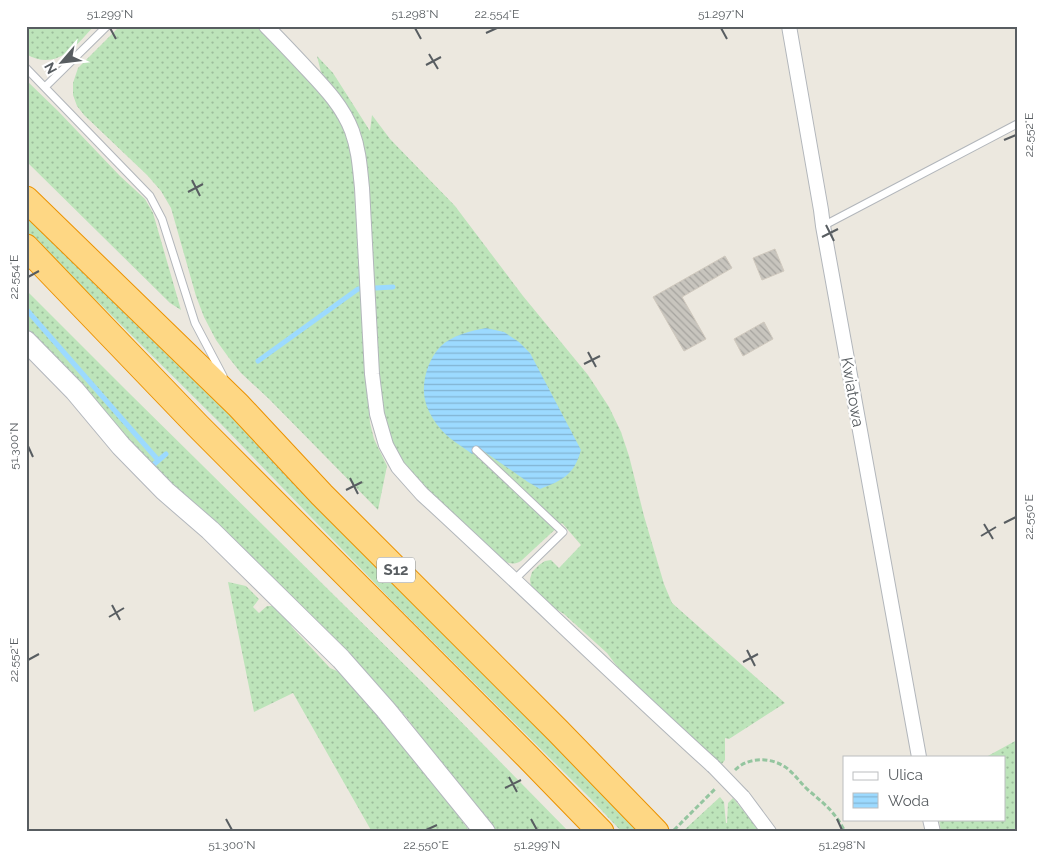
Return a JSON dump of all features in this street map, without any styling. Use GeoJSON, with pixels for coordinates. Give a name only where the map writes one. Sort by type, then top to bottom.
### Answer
{"type":"FeatureCollection","features":[{"type":"Feature","properties":{"kind":"highway","name":"S12"},"geometry":{"type":"LineString","coordinates":[[26,199],[238,405],[322,494],[656,832]]}},
{"type":"Feature","properties":{"kind":"highway","name":"S12"},"geometry":{"type":"LineString","coordinates":[[26,247],[204,432],[527,756],[600,832]]}},
{"type":"Feature","properties":{"kind":"street"},"geometry":{"type":"LineString","coordinates":[[266,26],[328,92],[348,122],[356,145],[362,188],[372,374],[377,414],[386,445],[398,467],[422,494],[651,710],[714,766],[743,798],[768,832]]}},
{"type":"Feature","properties":{"kind":"street","name":"Kwiatowa"},"geometry":{"type":"LineString","coordinates":[[789,26],[822,226],[918,756]]}},
{"type":"Feature","properties":{"kind":"street"},"geometry":{"type":"LineString","coordinates":[[26,341],[75,391],[121,446],[164,491],[210,530],[342,659],[485,832]]}},
{"type":"Feature","properties":{"kind":"lane"},"geometry":{"type":"LineString","coordinates":[[45,87],[107,26]]}},
{"type":"Feature","properties":{"kind":"lane"},"geometry":{"type":"LineString","coordinates":[[26,68],[150,196],[162,220],[195,323],[238,405]]}},
{"type":"Feature","properties":{"kind":"lane"},"geometry":{"type":"LineString","coordinates":[[822,226],[1017,124]]}},
{"type":"Feature","properties":{"kind":"lane"},"geometry":{"type":"LineString","coordinates":[[476,450],[563,532],[514,580]]}},
{"type":"Feature","properties":{"kind":"path"},"geometry":{"type":"LineString","coordinates":[[733,771],[740,765],[753,760],[765,759],[778,762],[830,809],[845,832]]}},
{"type":"Feature","properties":{"kind":"path"},"geometry":{"type":"LineString","coordinates":[[672,832],[720,785]]}},
{"type":"Feature","properties":{"kind":"green space"},"geometry":{"type":"Polygon","coordinates":[[[26,26],[94,26],[64,54],[47,60],[37,59],[26,54],[26,26]]]}},
{"type":"Feature","properties":{"kind":"green space"},"geometry":{"type":"Polygon","coordinates":[[[120,26],[256,26],[334,110],[342,123],[347,136],[353,167],[370,423],[374,439],[387,466],[378,510],[241,373],[229,358],[216,340],[204,317],[196,296],[171,208],[161,191],[77,106],[73,95],[73,83],[78,68],[120,26]]]}},
{"type":"Feature","properties":{"kind":"green space"},"geometry":{"type":"Polygon","coordinates":[[[317,56],[333,73],[370,131],[372,115],[390,139],[455,206],[523,296],[588,375],[609,407],[621,432],[629,456],[644,516],[664,584],[672,603],[785,703],[729,739],[725,738],[725,760],[721,765],[637,687],[607,653],[564,614],[543,601],[531,587],[530,579],[532,572],[539,565],[551,560],[559,568],[581,545],[562,523],[521,561],[512,564],[507,562],[499,558],[415,479],[394,450],[383,415],[366,162],[360,130],[350,110],[321,72],[317,56]]]}},
{"type":"Feature","properties":{"kind":"green space"},"geometry":{"type":"Polygon","coordinates":[[[26,80],[145,199],[153,213],[181,310],[170,303],[26,161],[26,80]]]}},
{"type":"Feature","properties":{"kind":"green space"},"geometry":{"type":"Polygon","coordinates":[[[26,215],[229,412],[640,832],[622,832],[396,605],[221,424],[99,303],[26,235],[26,215]]]}},
{"type":"Feature","properties":{"kind":"green space"},"geometry":{"type":"Polygon","coordinates":[[[26,290],[424,684],[569,832],[495,832],[407,718],[248,553],[176,494],[26,331],[26,290]]]}},
{"type":"Feature","properties":{"kind":"green space"},"geometry":{"type":"Polygon","coordinates":[[[228,582],[246,586],[259,599],[253,607],[259,613],[267,606],[275,606],[287,617],[292,627],[330,668],[349,676],[406,743],[470,832],[372,832],[293,693],[254,712],[228,582]]]}},
{"type":"Feature","properties":{"kind":"green space"},"geometry":{"type":"Polygon","coordinates":[[[1017,740],[1017,832],[941,832],[939,820],[1006,820],[1006,756],[988,756],[1017,740]]]}},
{"type":"Feature","properties":{"kind":"green space"},"geometry":{"type":"Polygon","coordinates":[[[720,797],[724,802],[726,823],[728,803],[733,798],[761,832],[696,832],[718,831],[717,829],[698,829],[682,832],[720,797]]]}},
{"type":"Feature","properties":{"kind":"water"},"geometry":{"type":"Polygon","coordinates":[[[486,328],[504,332],[519,342],[530,353],[581,450],[575,465],[566,476],[540,489],[479,448],[472,454],[450,438],[435,421],[426,403],[424,386],[426,372],[432,358],[440,347],[468,332],[486,328]]]}},
{"type":"Feature","properties":{"kind":"building"},"geometry":{"type":"Polygon","coordinates":[[[775,249],[784,271],[762,280],[753,258],[775,249]]]}},
{"type":"Feature","properties":{"kind":"building"},"geometry":{"type":"Polygon","coordinates":[[[725,256],[732,268],[682,297],[706,339],[684,351],[653,297],[725,256]]]}},
{"type":"Feature","properties":{"kind":"building"},"geometry":{"type":"Polygon","coordinates":[[[764,322],[773,339],[743,356],[734,339],[764,322]]]}},
{"type":"Feature","properties":{"kind":"waterway"},"geometry":{"type":"LineString","coordinates":[[258,361],[358,289],[393,287]]}},
{"type":"Feature","properties":{"kind":"waterway"},"geometry":{"type":"LineString","coordinates":[[26,309],[158,460]]}},
{"type":"Feature","properties":{"kind":"waterway"},"geometry":{"type":"LineString","coordinates":[[153,465],[166,454]]}}]}
